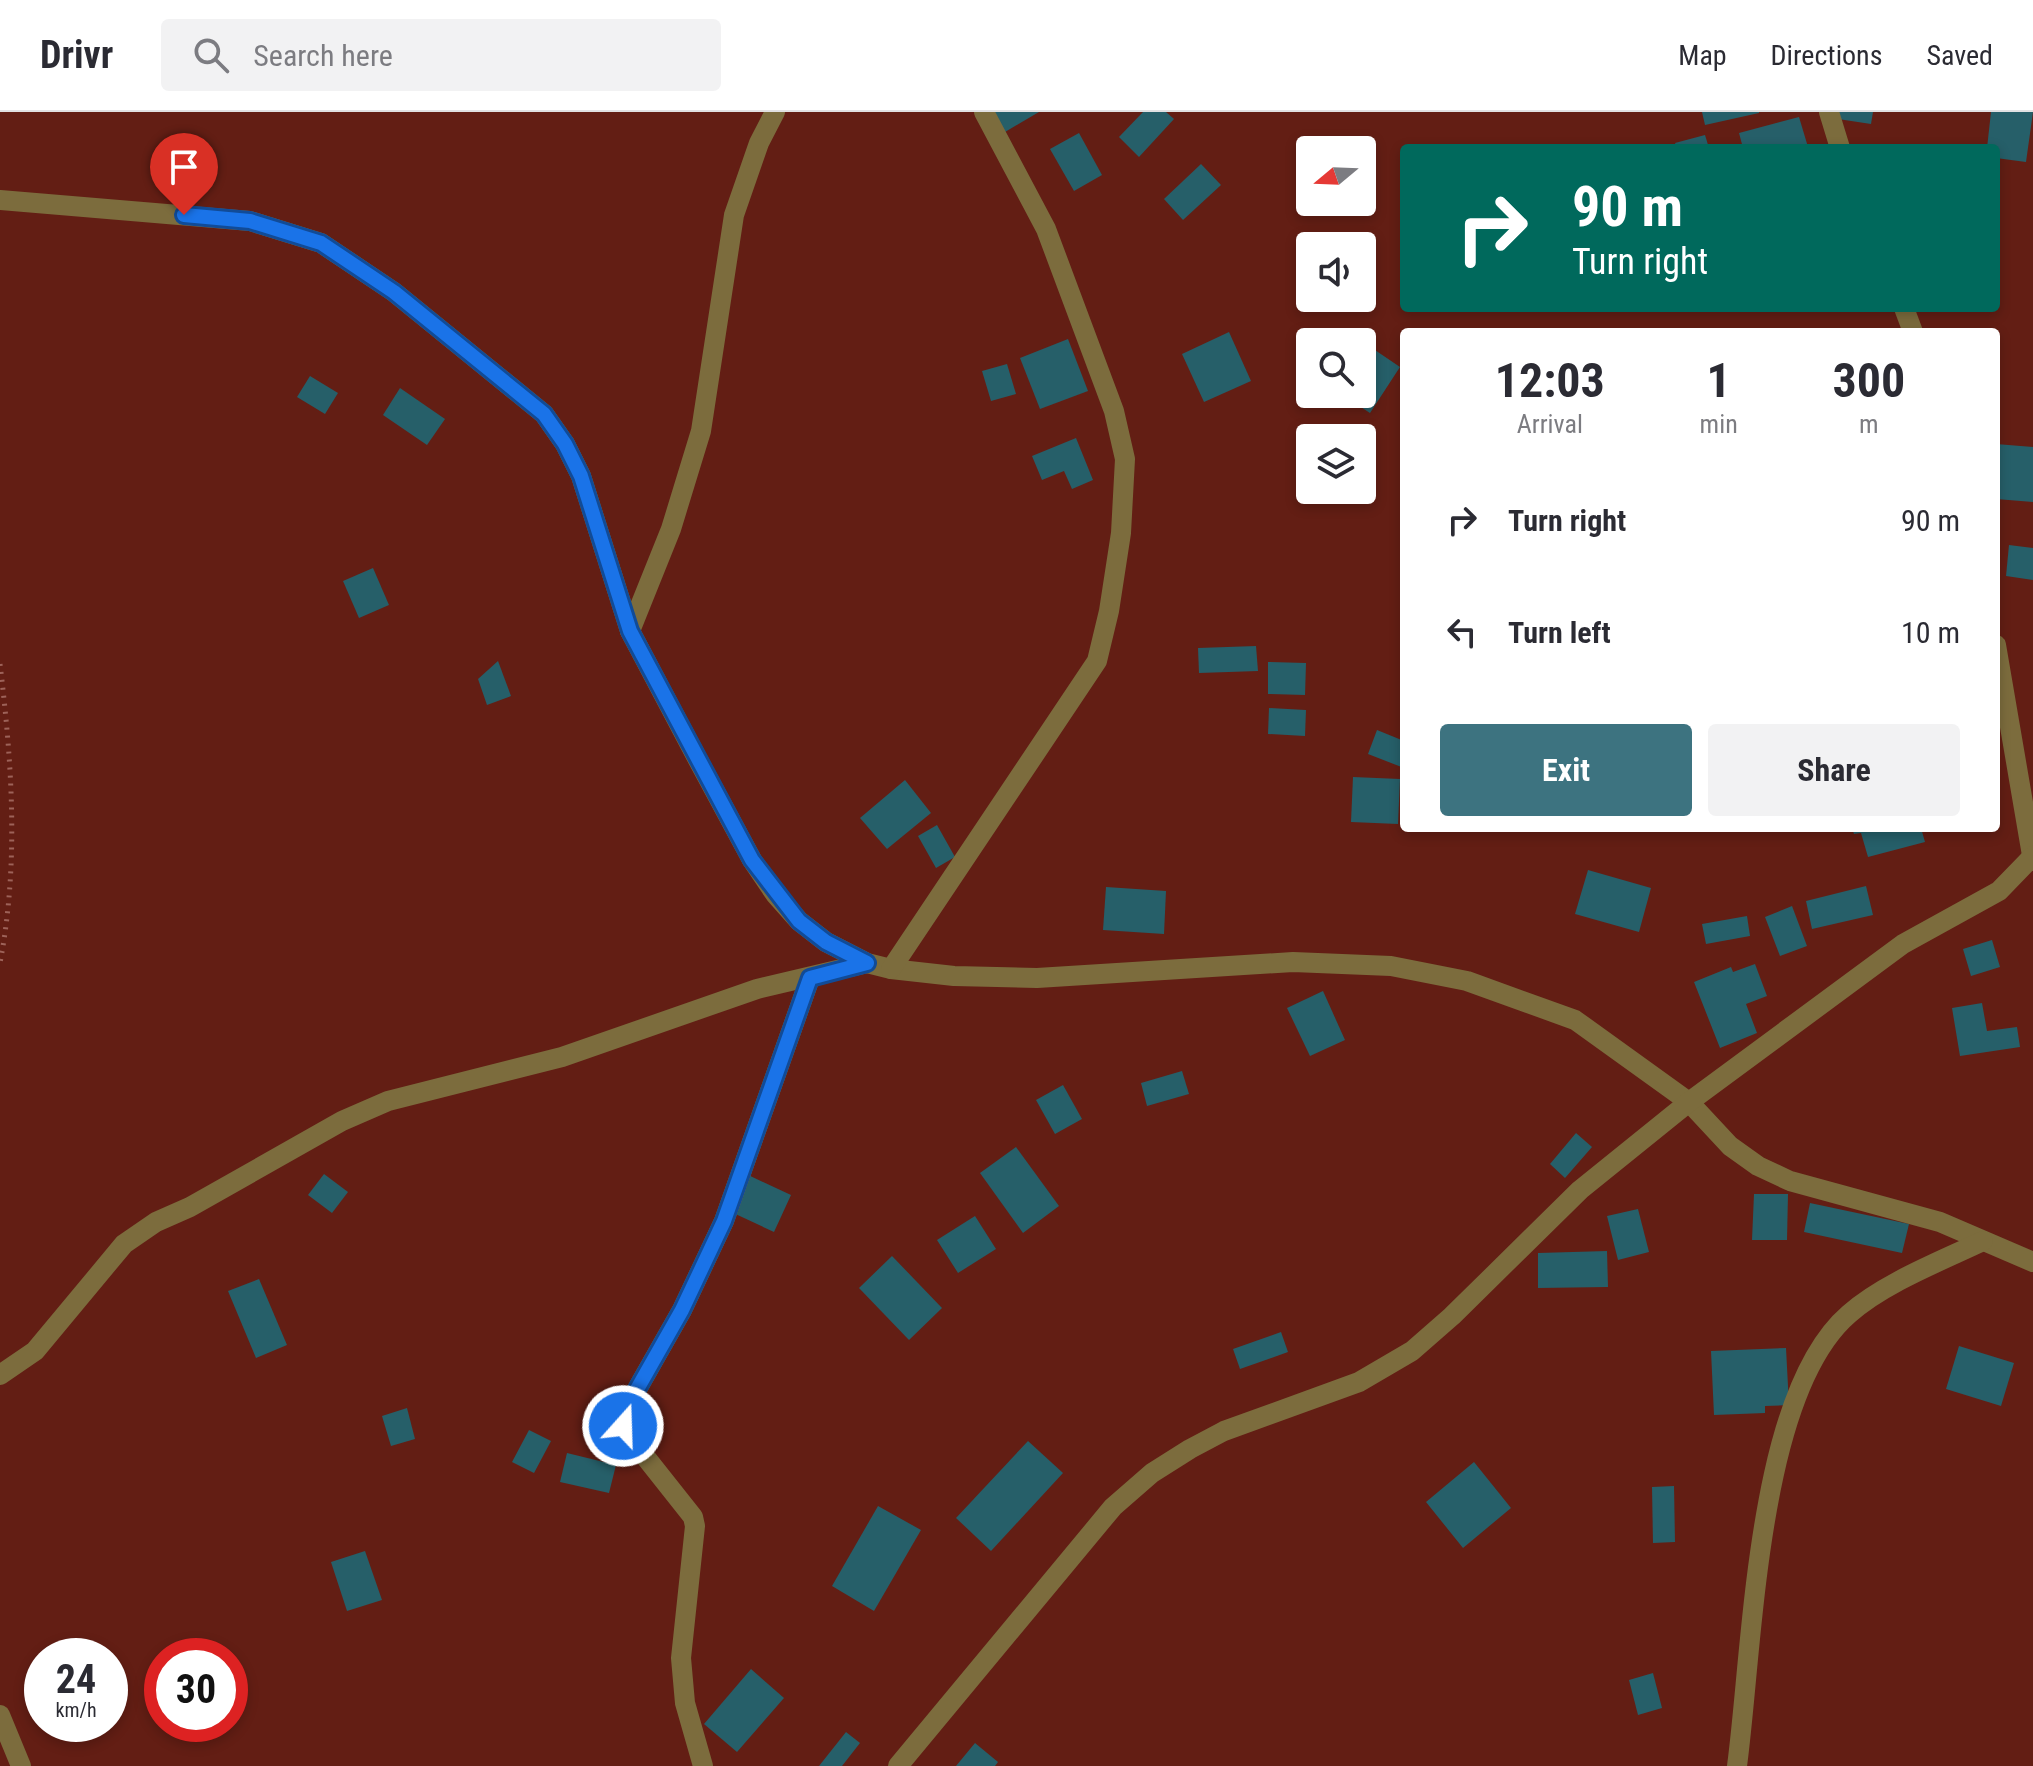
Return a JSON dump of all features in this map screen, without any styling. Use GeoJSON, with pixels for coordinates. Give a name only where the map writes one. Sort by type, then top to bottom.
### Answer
{"type":"FeatureCollection","features":[{"type":"Feature","properties":{"kind":"street"},"geometry":{"type":"LineString","coordinates":[[630,631],[671,529],[701,431],[734,215],[759,143],[775,112]]}},
{"type":"Feature","properties":{"kind":"street"},"geometry":{"type":"LineString","coordinates":[[891,969],[1097,661],[1109,611],[1121,533],[1125,459],[1114,411],[1046,229],[984,112]]}},
{"type":"Feature","properties":{"kind":"street"},"geometry":{"type":"LineString","coordinates":[[1829,112],[1839,144]]}},
{"type":"Feature","properties":{"kind":"street"},"geometry":{"type":"LineString","coordinates":[[0,200],[89,205],[250,221],[321,243],[469,351],[544,414],[565,444],[581,476],[630,631],[752,860],[775,894],[799,921],[826,942],[867,963],[954,976],[1037,978],[1293,962],[1391,966],[1467,981],[1575,1020],[1689,1102],[1730,1146],[1758,1166],[1790,1181],[1940,1222],[2033,1262]]}},
{"type":"Feature","properties":{"kind":"street"},"geometry":{"type":"LineString","coordinates":[[898,1766],[1113,1507],[1152,1473],[1224,1431],[1359,1382],[1412,1351],[1452,1316],[1580,1190],[1689,1102],[1903,944],[1999,891],[2032,859],[2000,669]]}},
{"type":"Feature","properties":{"kind":"street"},"geometry":{"type":"LineString","coordinates":[[0,1375],[35,1351],[124,1244],[156,1222],[190,1207],[342,1121],[388,1101],[562,1057],[757,989],[867,963]]}},
{"type":"Feature","properties":{"kind":"street"},"geometry":{"type":"LineString","coordinates":[[703,1766],[685,1703],[681,1658],[695,1550],[693,1517],[632,1440],[623,1426],[623,1414],[682,1310],[724,1221],[810,978]]}},
{"type":"Feature","properties":{"kind":"street"},"geometry":{"type":"LineString","coordinates":[[1737,1766],[1769,1488],[1811,1363],[1828,1335],[1851,1312],[1914,1275],[1983,1241]]}},
{"type":"Feature","properties":{"kind":"street"},"geometry":{"type":"LineString","coordinates":[[0,1715],[21,1766]]}},
{"type":"Feature","properties":{"kind":"path"},"geometry":{"type":"LineString","coordinates":[[0,664],[8,734],[12,838],[8,921],[0,963]]}},
{"type":"Feature","properties":{"kind":"building"},"geometry":{"type":"Polygon","coordinates":[[[994,112],[1039,112],[1005,132],[994,112]]]}},
{"type":"Feature","properties":{"kind":"building"},"geometry":{"type":"Polygon","coordinates":[[[1143,112],[1166,112],[1174,119],[1139,157],[1119,137],[1143,112]]]}},
{"type":"Feature","properties":{"kind":"building"},"geometry":{"type":"Polygon","coordinates":[[[1702,112],[1759,112],[1759,113],[1705,125],[1702,112]]]}},
{"type":"Feature","properties":{"kind":"building"},"geometry":{"type":"Polygon","coordinates":[[[1839,112],[1873,112],[1871,124],[1838,119],[1839,112]]]}},
{"type":"Feature","properties":{"kind":"building"},"geometry":{"type":"Polygon","coordinates":[[[1991,112],[2033,112],[2026,162],[2000,159],[2000,144],[1987,144],[1991,112]]]}},
{"type":"Feature","properties":{"kind":"building"},"geometry":{"type":"Polygon","coordinates":[[[1799,117],[1807,144],[1742,144],[1739,133],[1799,117]]]}},
{"type":"Feature","properties":{"kind":"building"},"geometry":{"type":"Polygon","coordinates":[[[1079,133],[1102,175],[1074,191],[1050,149],[1079,133]]]}},
{"type":"Feature","properties":{"kind":"building"},"geometry":{"type":"Polygon","coordinates":[[[1705,135],[1708,144],[1675,144],[1705,135]]]}},
{"type":"Feature","properties":{"kind":"building"},"geometry":{"type":"Polygon","coordinates":[[[1201,164],[1221,185],[1183,220],[1164,199],[1201,164]]]}},
{"type":"Feature","properties":{"kind":"building"},"geometry":{"type":"Polygon","coordinates":[[[1229,332],[1251,381],[1204,402],[1182,354],[1229,332]]]}},
{"type":"Feature","properties":{"kind":"building"},"geometry":{"type":"Polygon","coordinates":[[[1068,339],[1088,391],[1040,409],[1020,358],[1068,339]]]}},
{"type":"Feature","properties":{"kind":"building"},"geometry":{"type":"Polygon","coordinates":[[[1376,351],[1400,367],[1376,404],[1376,351]]]}},
{"type":"Feature","properties":{"kind":"building"},"geometry":{"type":"Polygon","coordinates":[[[1007,364],[1016,394],[991,401],[982,371],[1007,364]]]}},
{"type":"Feature","properties":{"kind":"building"},"geometry":{"type":"Polygon","coordinates":[[[310,376],[338,393],[325,414],[297,397],[310,376]]]}},
{"type":"Feature","properties":{"kind":"building"},"geometry":{"type":"Polygon","coordinates":[[[400,388],[445,419],[427,445],[383,415],[400,388]]]}},
{"type":"Feature","properties":{"kind":"building"},"geometry":{"type":"Polygon","coordinates":[[[1076,438],[1093,480],[1072,489],[1064,471],[1042,480],[1032,456],[1076,438]]]}},
{"type":"Feature","properties":{"kind":"building"},"geometry":{"type":"Polygon","coordinates":[[[2000,444],[2033,447],[2033,502],[2000,499],[2000,444]]]}},
{"type":"Feature","properties":{"kind":"building"},"geometry":{"type":"Polygon","coordinates":[[[2009,545],[2033,548],[2033,580],[2006,576],[2009,545]]]}},
{"type":"Feature","properties":{"kind":"building"},"geometry":{"type":"Polygon","coordinates":[[[373,568],[389,605],[359,618],[343,581],[373,568]]]}},
{"type":"Feature","properties":{"kind":"building"},"geometry":{"type":"Polygon","coordinates":[[[1256,646],[1258,671],[1199,673],[1198,648],[1256,646]]]}},
{"type":"Feature","properties":{"kind":"building"},"geometry":{"type":"Polygon","coordinates":[[[498,661],[511,696],[487,705],[478,679],[498,661]]]}},
{"type":"Feature","properties":{"kind":"building"},"geometry":{"type":"Polygon","coordinates":[[[1268,662],[1306,663],[1305,695],[1268,694],[1268,662]]]}},
{"type":"Feature","properties":{"kind":"building"},"geometry":{"type":"Polygon","coordinates":[[[1269,708],[1306,710],[1305,736],[1268,734],[1269,708]]]}},
{"type":"Feature","properties":{"kind":"building"},"geometry":{"type":"Polygon","coordinates":[[[1377,730],[1400,739],[1400,766],[1368,754],[1377,730]]]}},
{"type":"Feature","properties":{"kind":"building"},"geometry":{"type":"Polygon","coordinates":[[[1353,777],[1400,779],[1398,824],[1351,822],[1353,777]]]}},
{"type":"Feature","properties":{"kind":"building"},"geometry":{"type":"Polygon","coordinates":[[[905,780],[931,813],[887,849],[860,818],[905,780]]]}},
{"type":"Feature","properties":{"kind":"building"},"geometry":{"type":"Polygon","coordinates":[[[937,825],[955,857],[936,868],[918,836],[937,825]]]}},
{"type":"Feature","properties":{"kind":"building"},"geometry":{"type":"Polygon","coordinates":[[[1853,832],[1922,832],[1925,842],[1868,857],[1861,833],[1853,832]]]}},
{"type":"Feature","properties":{"kind":"building"},"geometry":{"type":"Polygon","coordinates":[[[1588,870],[1651,888],[1639,932],[1575,914],[1588,870]]]}},
{"type":"Feature","properties":{"kind":"building"},"geometry":{"type":"Polygon","coordinates":[[[1866,886],[1873,915],[1812,929],[1806,901],[1866,886]]]}},
{"type":"Feature","properties":{"kind":"building"},"geometry":{"type":"Polygon","coordinates":[[[1106,887],[1166,891],[1164,934],[1103,930],[1106,887]]]}},
{"type":"Feature","properties":{"kind":"building"},"geometry":{"type":"Polygon","coordinates":[[[1792,906],[1807,946],[1780,956],[1765,917],[1792,906]]]}},
{"type":"Feature","properties":{"kind":"building"},"geometry":{"type":"Polygon","coordinates":[[[1747,916],[1750,936],[1706,944],[1702,924],[1747,916]]]}},
{"type":"Feature","properties":{"kind":"building"},"geometry":{"type":"Polygon","coordinates":[[[1992,940],[2000,967],[1971,976],[1963,949],[1992,940]]]}},
{"type":"Feature","properties":{"kind":"building"},"geometry":{"type":"Polygon","coordinates":[[[1755,964],[1767,996],[1746,1004],[1757,1033],[1720,1048],[1694,982],[1731,967],[1733,972],[1755,964]]]}},
{"type":"Feature","properties":{"kind":"building"},"geometry":{"type":"Polygon","coordinates":[[[1323,991],[1345,1040],[1310,1056],[1287,1008],[1323,991]]]}},
{"type":"Feature","properties":{"kind":"building"},"geometry":{"type":"Polygon","coordinates":[[[1982,1003],[1987,1031],[2017,1027],[2020,1047],[1960,1056],[1952,1008],[1982,1003]]]}},
{"type":"Feature","properties":{"kind":"building"},"geometry":{"type":"Polygon","coordinates":[[[1182,1071],[1189,1094],[1147,1106],[1141,1083],[1182,1071]]]}},
{"type":"Feature","properties":{"kind":"building"},"geometry":{"type":"Polygon","coordinates":[[[1063,1085],[1082,1119],[1055,1134],[1036,1100],[1063,1085]]]}},
{"type":"Feature","properties":{"kind":"building"},"geometry":{"type":"Polygon","coordinates":[[[1576,1133],[1592,1147],[1565,1178],[1550,1164],[1576,1133]]]}},
{"type":"Feature","properties":{"kind":"building"},"geometry":{"type":"Polygon","coordinates":[[[1016,1147],[1059,1206],[1023,1233],[980,1173],[1016,1147]]]}},
{"type":"Feature","properties":{"kind":"building"},"geometry":{"type":"Polygon","coordinates":[[[324,1174],[348,1192],[332,1213],[308,1195],[324,1174]]]}},
{"type":"Feature","properties":{"kind":"building"},"geometry":{"type":"Polygon","coordinates":[[[746,1174],[791,1195],[774,1232],[729,1211],[746,1174]]]}},
{"type":"Feature","properties":{"kind":"building"},"geometry":{"type":"Polygon","coordinates":[[[1754,1194],[1788,1194],[1787,1240],[1752,1240],[1754,1194]]]}},
{"type":"Feature","properties":{"kind":"building"},"geometry":{"type":"Polygon","coordinates":[[[1810,1203],[1909,1224],[1902,1253],[1804,1232],[1810,1203]]]}},
{"type":"Feature","properties":{"kind":"building"},"geometry":{"type":"Polygon","coordinates":[[[1638,1209],[1649,1252],[1618,1260],[1607,1216],[1638,1209]]]}},
{"type":"Feature","properties":{"kind":"building"},"geometry":{"type":"Polygon","coordinates":[[[975,1216],[996,1249],[958,1273],[937,1240],[975,1216]]]}},
{"type":"Feature","properties":{"kind":"building"},"geometry":{"type":"Polygon","coordinates":[[[1607,1251],[1608,1287],[1538,1288],[1538,1253],[1607,1251]]]}},
{"type":"Feature","properties":{"kind":"building"},"geometry":{"type":"Polygon","coordinates":[[[892,1256],[942,1308],[909,1340],[859,1288],[892,1256]]]}},
{"type":"Feature","properties":{"kind":"building"},"geometry":{"type":"Polygon","coordinates":[[[259,1279],[287,1345],[256,1358],[228,1291],[259,1279]]]}},
{"type":"Feature","properties":{"kind":"building"},"geometry":{"type":"Polygon","coordinates":[[[1281,1332],[1288,1352],[1240,1369],[1233,1349],[1281,1332]]]}},
{"type":"Feature","properties":{"kind":"building"},"geometry":{"type":"Polygon","coordinates":[[[1959,1346],[2014,1363],[2001,1406],[1946,1389],[1959,1346]]]}},
{"type":"Feature","properties":{"kind":"building"},"geometry":{"type":"Polygon","coordinates":[[[1786,1348],[1789,1405],[1765,1406],[1765,1413],[1714,1415],[1711,1351],[1786,1348]]]}},
{"type":"Feature","properties":{"kind":"building"},"geometry":{"type":"Polygon","coordinates":[[[407,1408],[415,1439],[391,1446],[382,1416],[407,1408]]]}},
{"type":"Feature","properties":{"kind":"building"},"geometry":{"type":"Polygon","coordinates":[[[529,1430],[551,1441],[534,1473],[512,1462],[529,1430]]]}},
{"type":"Feature","properties":{"kind":"building"},"geometry":{"type":"Polygon","coordinates":[[[1028,1441],[1063,1473],[991,1551],[956,1518],[1028,1441]]]}},
{"type":"Feature","properties":{"kind":"building"},"geometry":{"type":"Polygon","coordinates":[[[567,1453],[616,1465],[609,1493],[560,1482],[567,1453]]]}},
{"type":"Feature","properties":{"kind":"building"},"geometry":{"type":"Polygon","coordinates":[[[1474,1462],[1511,1508],[1463,1548],[1426,1502],[1474,1462]]]}},
{"type":"Feature","properties":{"kind":"building"},"geometry":{"type":"Polygon","coordinates":[[[1674,1486],[1675,1542],[1653,1543],[1652,1487],[1674,1486]]]}},
{"type":"Feature","properties":{"kind":"building"},"geometry":{"type":"Polygon","coordinates":[[[878,1506],[921,1530],[874,1611],[832,1586],[878,1506]]]}},
{"type":"Feature","properties":{"kind":"building"},"geometry":{"type":"Polygon","coordinates":[[[365,1551],[382,1600],[347,1611],[331,1562],[365,1551]]]}},
{"type":"Feature","properties":{"kind":"building"},"geometry":{"type":"Polygon","coordinates":[[[751,1669],[784,1698],[737,1752],[704,1724],[751,1669]]]}},
{"type":"Feature","properties":{"kind":"building"},"geometry":{"type":"Polygon","coordinates":[[[1653,1673],[1662,1708],[1638,1715],[1629,1680],[1653,1673]]]}},
{"type":"Feature","properties":{"kind":"building"},"geometry":{"type":"Polygon","coordinates":[[[846,1732],[860,1743],[842,1766],[819,1766],[846,1732]]]}},
{"type":"Feature","properties":{"kind":"building"},"geometry":{"type":"Polygon","coordinates":[[[975,1743],[998,1762],[995,1766],[956,1766],[975,1743]]]}},
{"type":"Feature","properties":{"kind":"route"},"geometry":{"type":"LineString","coordinates":[[184,215],[250,221],[321,243],[394,292],[544,414],[565,444],[581,476],[630,631],[752,860],[775,894],[799,921],[826,942],[867,963],[810,978],[788,1048],[724,1221],[682,1310],[623,1414],[623,1426]]}}]}
